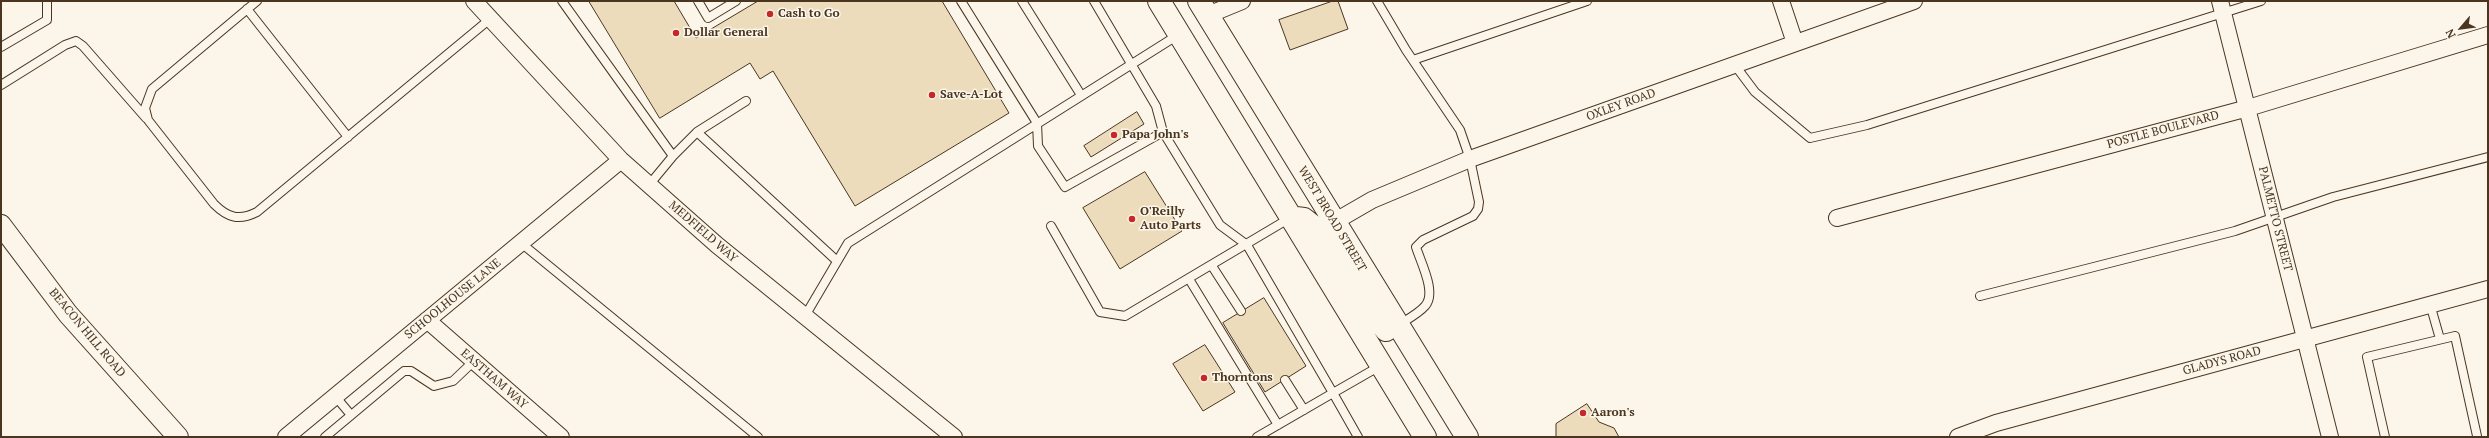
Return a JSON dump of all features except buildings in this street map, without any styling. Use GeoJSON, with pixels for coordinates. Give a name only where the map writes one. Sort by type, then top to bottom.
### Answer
{"type":"FeatureCollection","features":[{"type":"Feature","properties":{"kind":"main road"},"geometry":{"type":"LineString","coordinates":[[1159,1],[1425,437]]}},
{"type":"Feature","properties":{"kind":"main road"},"geometry":{"type":"LineString","coordinates":[[1183,1],[1191,8],[1204,8]]}},
{"type":"Feature","properties":{"kind":"main road","name":"WEST BROAD STREET"},"geometry":{"type":"LineString","coordinates":[[1204,8],[1397,326],[1466,436]]}},
{"type":"Feature","properties":{"kind":"main road"},"geometry":{"type":"LineString","coordinates":[[1291,218],[1304,219],[1314,227],[1354,289],[1387,332],[1433,406],[1466,436]]}},
{"type":"Feature","properties":{"kind":"street","name":"MEDFIELD WAY"},"geometry":{"type":"LineString","coordinates":[[474,1],[621,160],[717,245],[954,437]]}},
{"type":"Feature","properties":{"kind":"street"},"geometry":{"type":"LineString","coordinates":[[1204,8],[1242,1]]}},
{"type":"Feature","properties":{"kind":"street"},"geometry":{"type":"LineString","coordinates":[[1781,1],[1795,43]]}},
{"type":"Feature","properties":{"kind":"street","name":"OXLEY ROAD"},"geometry":{"type":"LineString","coordinates":[[1334,222],[1372,200],[1470,159],[1914,1]]}},
{"type":"Feature","properties":{"kind":"street","name":"PALMETTO STREET"},"geometry":{"type":"LineString","coordinates":[[2222,7],[2304,339],[2330,437]]}},
{"type":"Feature","properties":{"kind":"street","name":"POSTLE BOULEVARD"},"geometry":{"type":"LineString","coordinates":[[1837,218],[2248,108],[2488,35]]}},
{"type":"Feature","properties":{"kind":"street","name":"SCHOOLHOUSE LANE"},"geometry":{"type":"LineString","coordinates":[[286,437],[621,160]]}},
{"type":"Feature","properties":{"kind":"street","name":"BEACON HILL ROAD"},"geometry":{"type":"LineString","coordinates":[[1,225],[68,314],[178,437]]}},
{"type":"Feature","properties":{"kind":"street","name":"GLADYS ROAD"},"geometry":{"type":"LineString","coordinates":[[1958,437],[1996,423],[2488,289]]}},
{"type":"Feature","properties":{"kind":"street","name":"EASTHAM WAY"},"geometry":{"type":"LineString","coordinates":[[427,320],[562,437]]}},
{"type":"Feature","properties":{"kind":"lane"},"geometry":{"type":"LineString","coordinates":[[1,48],[47,20],[47,1]]}},
{"type":"Feature","properties":{"kind":"lane"},"geometry":{"type":"LineString","coordinates":[[148,120],[145,108],[152,89],[257,1]]}},
{"type":"Feature","properties":{"kind":"lane"},"geometry":{"type":"LineString","coordinates":[[562,1],[673,156]]}},
{"type":"Feature","properties":{"kind":"lane"},"geometry":{"type":"LineString","coordinates":[[698,1],[708,18],[736,1]]}},
{"type":"Feature","properties":{"kind":"lane"},"geometry":{"type":"LineString","coordinates":[[961,1],[1037,123],[1038,146],[1065,187],[1163,132]]}},
{"type":"Feature","properties":{"kind":"lane"},"geometry":{"type":"LineString","coordinates":[[1022,1],[1081,95]]}},
{"type":"Feature","properties":{"kind":"lane"},"geometry":{"type":"LineString","coordinates":[[1094,1],[1156,106],[1163,132],[1220,225],[1248,245],[1358,437]]}},
{"type":"Feature","properties":{"kind":"lane"},"geometry":{"type":"LineString","coordinates":[[1377,1],[1413,60],[1460,130],[1470,159],[1478,193],[1478,209],[1465,221],[1423,240],[1416,247],[1429,286],[1430,298],[1425,307],[1397,326]]}},
{"type":"Feature","properties":{"kind":"lane"},"geometry":{"type":"LineString","coordinates":[[1413,60],[1587,1]]}},
{"type":"Feature","properties":{"kind":"lane"},"geometry":{"type":"LineString","coordinates":[[1734,64],[1756,92],[1810,138],[1867,125],[2222,7],[2261,1]]}},
{"type":"Feature","properties":{"kind":"lane"},"geometry":{"type":"LineString","coordinates":[[247,9],[348,137]]}},
{"type":"Feature","properties":{"kind":"lane"},"geometry":{"type":"LineString","coordinates":[[1,85],[65,45],[76,41],[84,46],[148,120],[214,204],[224,214],[234,218],[247,217],[257,212],[490,19]]}},
{"type":"Feature","properties":{"kind":"lane"},"geometry":{"type":"LineString","coordinates":[[805,316],[848,243],[1179,34]]}},
{"type":"Feature","properties":{"kind":"lane"},"geometry":{"type":"LineString","coordinates":[[649,185],[673,156],[697,132],[746,101]]}},
{"type":"Feature","properties":{"kind":"lane"},"geometry":{"type":"LineString","coordinates":[[697,132],[837,261]]}},
{"type":"Feature","properties":{"kind":"lane"},"geometry":{"type":"LineString","coordinates":[[1980,296],[2235,231],[2274,216],[2333,197],[2488,157]]}},
{"type":"Feature","properties":{"kind":"lane"},"geometry":{"type":"LineString","coordinates":[[1051,226],[1100,312],[1124,316],[1248,245],[1291,218]]}},
{"type":"Feature","properties":{"kind":"lane"},"geometry":{"type":"LineString","coordinates":[[521,243],[758,437]]}},
{"type":"Feature","properties":{"kind":"lane"},"geometry":{"type":"LineString","coordinates":[[1212,266],[1241,311]]}},
{"type":"Feature","properties":{"kind":"lane"},"geometry":{"type":"LineString","coordinates":[[1189,279],[1278,425]]}},
{"type":"Feature","properties":{"kind":"lane"},"geometry":{"type":"LineString","coordinates":[[2430,304],[2440,339]]}},
{"type":"Feature","properties":{"kind":"lane"},"geometry":{"type":"LineString","coordinates":[[2385,437],[2367,358],[2455,336],[2477,436]]}},
{"type":"Feature","properties":{"kind":"lane"},"geometry":{"type":"LineString","coordinates":[[324,437],[404,371],[411,371],[434,386],[453,381],[474,361]]}},
{"type":"Feature","properties":{"kind":"lane"},"geometry":{"type":"LineString","coordinates":[[1257,437],[1381,366]]}},
{"type":"Feature","properties":{"kind":"lane"},"geometry":{"type":"LineString","coordinates":[[1284,380],[1304,410]]}},
{"type":"Feature","properties":{"kind":"lane"},"geometry":{"type":"LineString","coordinates":[[335,396],[351,415]]}},
{"type":"Feature","properties":{"kind":"place","name":"Cash to Go"},"geometry":{"type":"Point","coordinates":[770,14]}},
{"type":"Feature","properties":{"kind":"place","name":"Dollar General"},"geometry":{"type":"Point","coordinates":[676,33]}},
{"type":"Feature","properties":{"kind":"place","name":"Save-A-Lot"},"geometry":{"type":"Point","coordinates":[932,95]}},
{"type":"Feature","properties":{"kind":"place","name":"Papa John's"},"geometry":{"type":"Point","coordinates":[1114,135]}},
{"type":"Feature","properties":{"kind":"place","name":"O'Reilly Auto Parts"},"geometry":{"type":"Point","coordinates":[1132,219]}},
{"type":"Feature","properties":{"kind":"place","name":"Thorntons"},"geometry":{"type":"Point","coordinates":[1204,378]}},
{"type":"Feature","properties":{"kind":"place","name":"Aaron's"},"geometry":{"type":"Point","coordinates":[1583,413]}}]}
